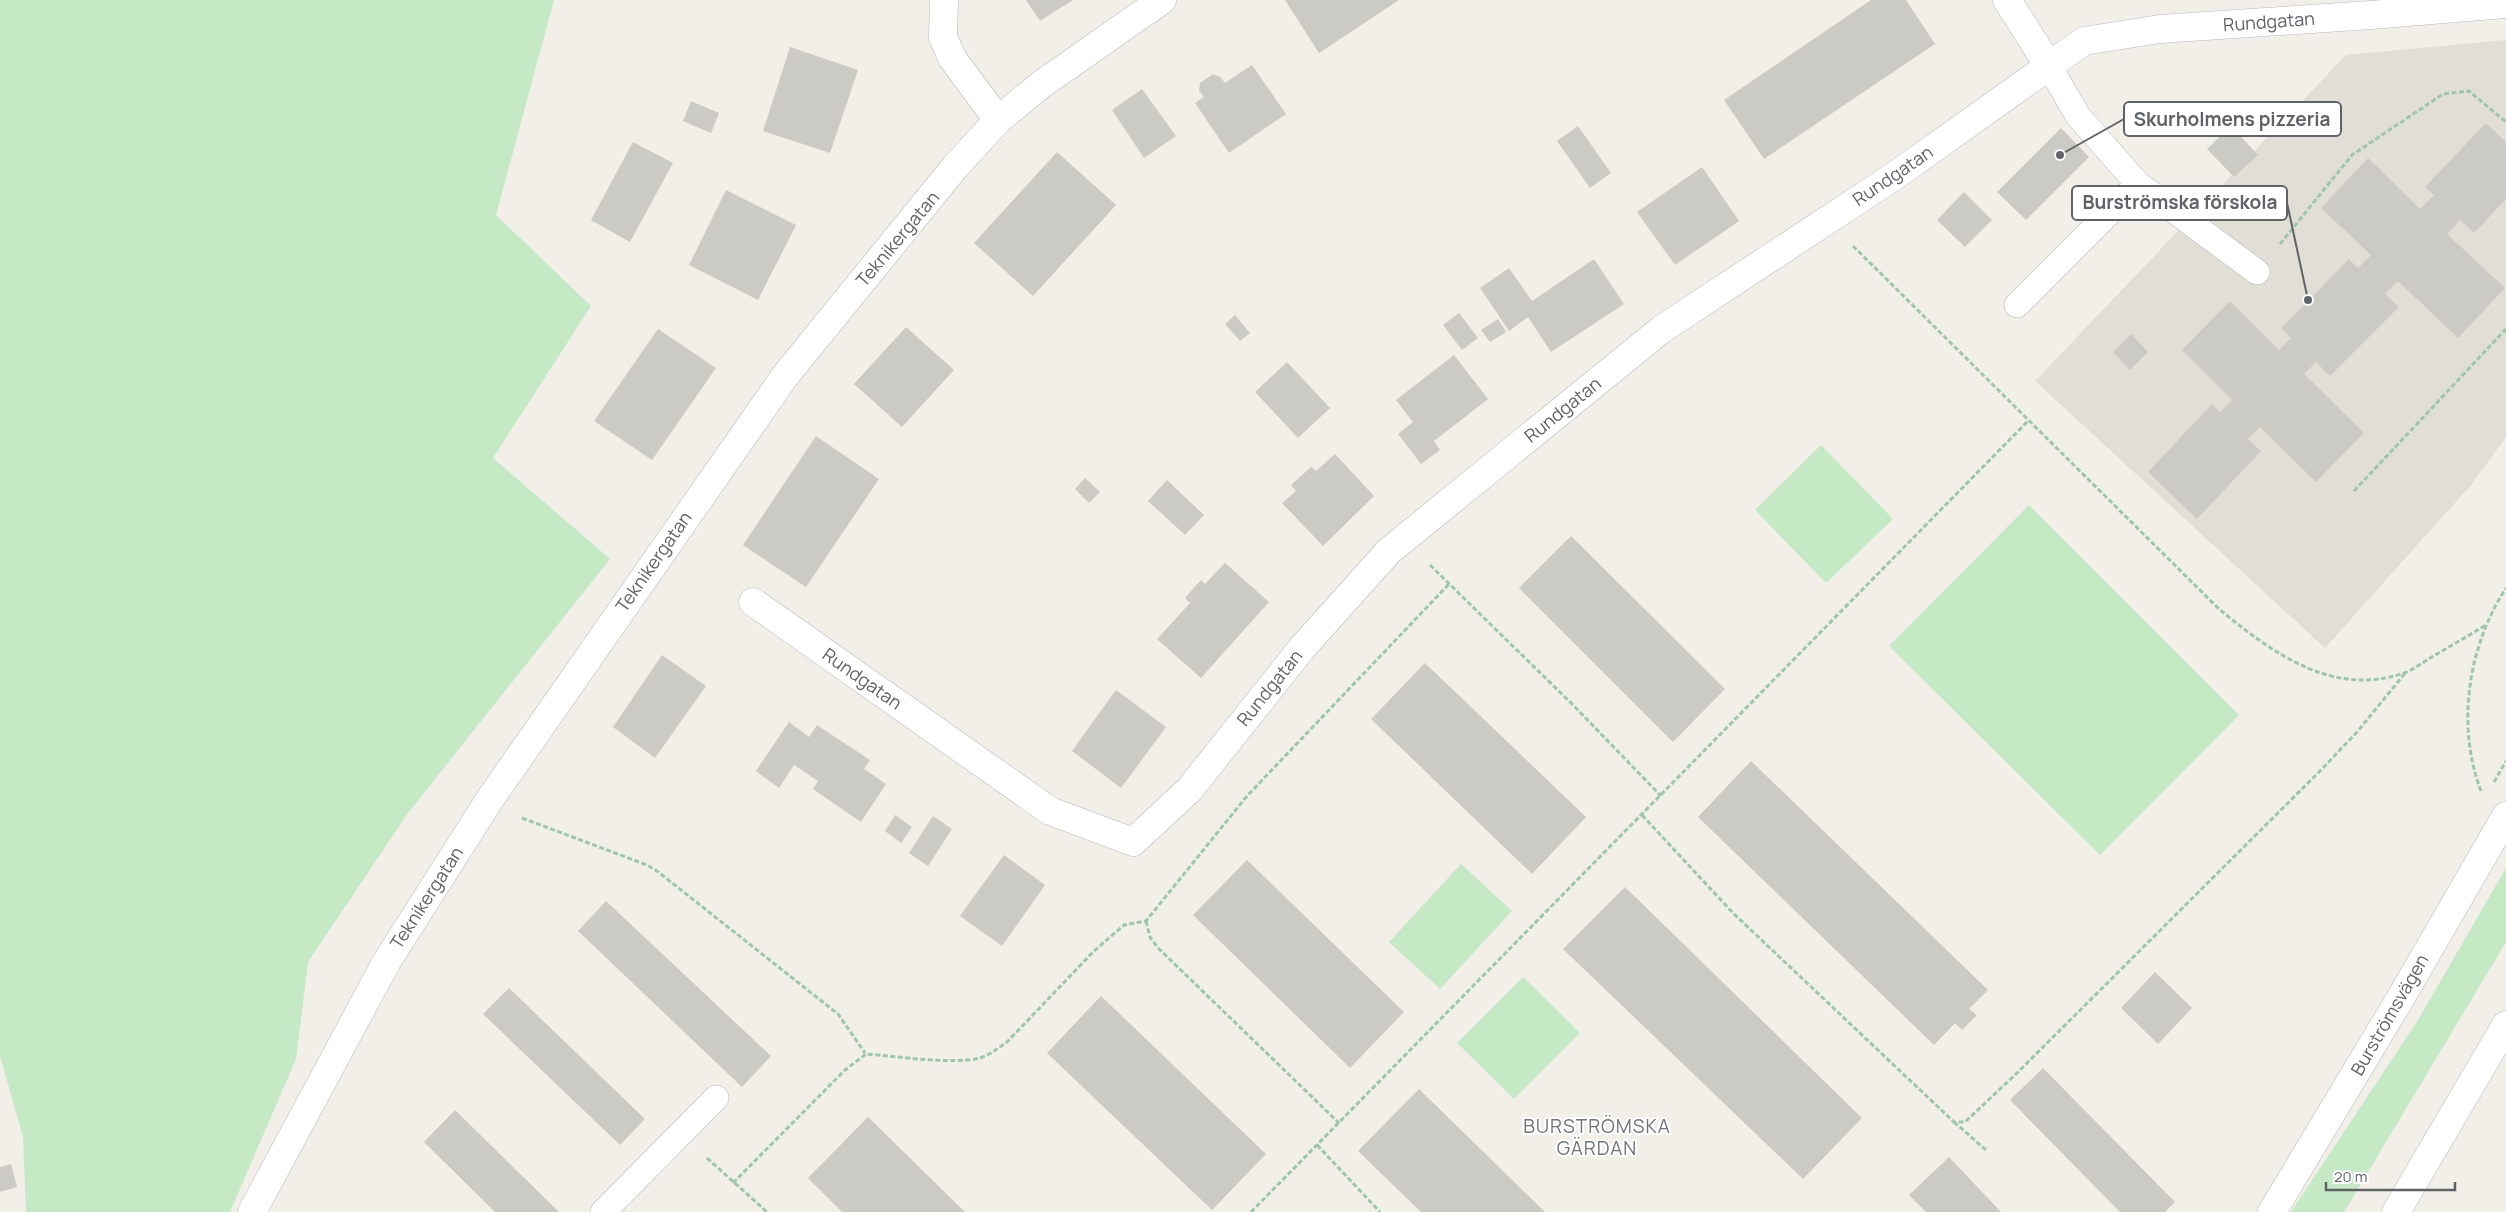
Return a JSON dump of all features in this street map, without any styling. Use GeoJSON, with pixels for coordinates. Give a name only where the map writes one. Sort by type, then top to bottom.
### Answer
{"type":"FeatureCollection","features":[{"type":"Feature","properties":{"kind":"street"},"geometry":{"type":"LineString","coordinates":[[944,0],[943,37],[952,58],[998,120]]}},
{"type":"Feature","properties":{"kind":"street","name":"Teknikergatan"},"geometry":{"type":"LineString","coordinates":[[252,1212],[387,961],[501,783],[785,376],[956,167],[998,120],[1042,84],[1162,0]]}},
{"type":"Feature","properties":{"kind":"street"},"geometry":{"type":"LineString","coordinates":[[2007,0],[2049,66]]}},
{"type":"Feature","properties":{"kind":"street","name":"Rundgatan"},"geometry":{"type":"LineString","coordinates":[[753,602],[1050,811],[1133,842],[1189,790],[1302,648],[1389,551],[1662,330],[1894,177],[2084,41],[2160,29],[2506,4]]}},
{"type":"Feature","properties":{"kind":"street","name":"Burströmsvägen"},"geometry":{"type":"LineString","coordinates":[[2272,1212],[2403,994],[2506,816]]}},
{"type":"Feature","properties":{"kind":"street"},"geometry":{"type":"LineString","coordinates":[[2396,1212],[2506,1025]]}},
{"type":"Feature","properties":{"kind":"lane"},"geometry":{"type":"LineString","coordinates":[[2049,66],[2078,116],[2138,184],[2257,272]]}},
{"type":"Feature","properties":{"kind":"lane"},"geometry":{"type":"LineString","coordinates":[[2016,305],[2138,184]]}},
{"type":"Feature","properties":{"kind":"lane"},"geometry":{"type":"LineString","coordinates":[[603,1212],[716,1098]]}},
{"type":"Feature","properties":{"kind":"path"},"geometry":{"type":"LineString","coordinates":[[2257,272],[2352,155],[2443,94],[2469,91],[2506,122]]}},
{"type":"Feature","properties":{"kind":"path"},"geometry":{"type":"LineString","coordinates":[[1830,219],[1846,239],[2219,609],[2257,640],[2280,655],[2305,667],[2349,680],[2379,680],[2406,672],[2486,626]]}},
{"type":"Feature","properties":{"kind":"path"},"geometry":{"type":"LineString","coordinates":[[2354,491],[2506,329]]}},
{"type":"Feature","properties":{"kind":"path"},"geometry":{"type":"LineString","coordinates":[[1252,1212],[2028,420]]}},
{"type":"Feature","properties":{"kind":"path"},"geometry":{"type":"LineString","coordinates":[[1422,558],[1573,705],[1661,796]]}},
{"type":"Feature","properties":{"kind":"path"},"geometry":{"type":"LineString","coordinates":[[733,1183],[845,1070],[866,1054],[963,1059],[979,1058],[994,1052],[1007,1042],[1094,952],[1124,925],[1146,921],[1247,796],[1449,584]]}},
{"type":"Feature","properties":{"kind":"path"},"geometry":{"type":"LineString","coordinates":[[2484,799],[2472,768],[2467,728],[2474,663],[2486,626],[2506,588]]}},
{"type":"Feature","properties":{"kind":"path"},"geometry":{"type":"LineString","coordinates":[[1954,1122],[1965,1122],[2059,1031],[2320,771],[2357,732],[2406,672]]}},
{"type":"Feature","properties":{"kind":"path"},"geometry":{"type":"LineString","coordinates":[[1642,816],[1732,913],[1986,1150]]}},
{"type":"Feature","properties":{"kind":"path"},"geometry":{"type":"LineString","coordinates":[[521,818],[647,865],[657,871],[838,1014],[866,1054]]}},
{"type":"Feature","properties":{"kind":"path"},"geometry":{"type":"LineString","coordinates":[[1146,921],[1150,937],[1158,948],[1339,1123]]}},
{"type":"Feature","properties":{"kind":"path"},"geometry":{"type":"LineString","coordinates":[[681,1133],[733,1183],[767,1212]]}},
{"type":"Feature","properties":{"kind":"path"},"geometry":{"type":"LineString","coordinates":[[1317,1145],[1380,1212]]}},
{"type":"Feature","properties":{"kind":"shaded area"},"geometry":{"type":"Polygon","coordinates":[[[2506,40],[2506,437],[2471,485],[2325,648],[2035,381],[2346,55],[2506,40]]]}},
{"type":"Feature","properties":{"kind":"green space"},"geometry":{"type":"Polygon","coordinates":[[[0,0],[554,0],[496,215],[591,306],[493,458],[610,559],[408,813],[308,962],[296,1059],[230,1212],[26,1212],[23,1137],[0,1056],[0,0]]]}},
{"type":"Feature","properties":{"kind":"green space"},"geometry":{"type":"Polygon","coordinates":[[[1821,445],[1893,519],[1826,583],[1755,510],[1821,445]]]}},
{"type":"Feature","properties":{"kind":"green space"},"geometry":{"type":"Polygon","coordinates":[[[2029,505],[2239,715],[2100,855],[1889,646],[2029,505]]]}},
{"type":"Feature","properties":{"kind":"green space"},"geometry":{"type":"Polygon","coordinates":[[[1461,864],[1512,911],[1440,989],[1389,942],[1461,864]]]}},
{"type":"Feature","properties":{"kind":"green space"},"geometry":{"type":"Polygon","coordinates":[[[2506,868],[2506,942],[2344,1212],[2291,1212],[2418,1020],[2506,868]]]}},
{"type":"Feature","properties":{"kind":"green space"},"geometry":{"type":"Polygon","coordinates":[[[1523,977],[1580,1033],[1514,1099],[1457,1043],[1523,977]]]}},
{"type":"Feature","properties":{"kind":"building"},"geometry":{"type":"Polygon","coordinates":[[[1026,0],[1073,0],[1040,21],[1026,0]]]}},
{"type":"Feature","properties":{"kind":"building"},"geometry":{"type":"Polygon","coordinates":[[[1285,0],[1399,0],[1319,53],[1285,0]]]}},
{"type":"Feature","properties":{"kind":"building"},"geometry":{"type":"Polygon","coordinates":[[[1871,0],[1906,0],[1935,44],[1764,159],[1724,100],[1871,0]]]}},
{"type":"Feature","properties":{"kind":"building"},"geometry":{"type":"Polygon","coordinates":[[[790,47],[858,70],[830,153],[763,131],[790,47]]]}},
{"type":"Feature","properties":{"kind":"building"},"geometry":{"type":"Polygon","coordinates":[[[1252,65],[1286,114],[1229,153],[1195,103],[1204,97],[1199,91],[1200,83],[1213,74],[1220,77],[1225,83],[1252,65]]]}},
{"type":"Feature","properties":{"kind":"building"},"geometry":{"type":"Polygon","coordinates":[[[1142,89],[1176,136],[1144,158],[1112,110],[1142,89]]]}},
{"type":"Feature","properties":{"kind":"building"},"geometry":{"type":"Polygon","coordinates":[[[691,101],[719,113],[711,133],[683,121],[691,101]]]}},
{"type":"Feature","properties":{"kind":"building"},"geometry":{"type":"Polygon","coordinates":[[[2486,123],[2506,142],[2506,199],[2474,233],[2460,220],[2447,234],[2505,288],[2458,338],[2398,281],[2385,294],[2399,307],[2330,376],[2316,362],[2304,374],[2364,433],[2316,482],[2260,427],[2248,439],[2261,451],[2197,519],[2148,472],[2212,404],[2220,412],[2232,400],[2182,350],[2230,301],[2279,350],[2291,338],[2281,328],[2349,259],[2358,268],[2371,255],[2321,208],[2368,158],[2420,209],[2434,195],[2425,187],[2486,123]]]}},
{"type":"Feature","properties":{"kind":"building"},"geometry":{"type":"Polygon","coordinates":[[[1578,126],[1611,173],[1590,188],[1557,141],[1578,126]]]}},
{"type":"Feature","properties":{"kind":"building"},"geometry":{"type":"Polygon","coordinates":[[[2231,126],[2258,155],[2234,177],[2207,149],[2231,126]]]}},
{"type":"Feature","properties":{"kind":"building"},"geometry":{"type":"Polygon","coordinates":[[[2061,128],[2089,157],[2026,220],[1997,192],[2061,128]]]}},
{"type":"Feature","properties":{"kind":"building"},"geometry":{"type":"Polygon","coordinates":[[[633,142],[673,163],[630,242],[591,220],[633,142]]]}},
{"type":"Feature","properties":{"kind":"building"},"geometry":{"type":"Polygon","coordinates":[[[1057,152],[1116,205],[1033,296],[974,243],[1057,152]]]}},
{"type":"Feature","properties":{"kind":"building"},"geometry":{"type":"Polygon","coordinates":[[[1702,167],[1739,221],[1675,265],[1637,212],[1702,167]]]}},
{"type":"Feature","properties":{"kind":"building"},"geometry":{"type":"Polygon","coordinates":[[[726,190],[796,225],[758,300],[689,265],[726,190]]]}},
{"type":"Feature","properties":{"kind":"building"},"geometry":{"type":"Polygon","coordinates":[[[1964,192],[1992,220],[1965,247],[1937,220],[1964,192]]]}},
{"type":"Feature","properties":{"kind":"building"},"geometry":{"type":"Polygon","coordinates":[[[1594,259],[1624,304],[1551,352],[1528,317],[1509,331],[1480,288],[1509,268],[1532,301],[1594,259]]]}},
{"type":"Feature","properties":{"kind":"building"},"geometry":{"type":"Polygon","coordinates":[[[1459,313],[1478,338],[1462,350],[1443,325],[1459,313]]]}},
{"type":"Feature","properties":{"kind":"building"},"geometry":{"type":"Polygon","coordinates":[[[1235,315],[1250,333],[1240,341],[1225,324],[1235,315]]]}},
{"type":"Feature","properties":{"kind":"building"},"geometry":{"type":"Polygon","coordinates":[[[1498,319],[1506,332],[1490,342],[1481,330],[1498,319]]]}},
{"type":"Feature","properties":{"kind":"building"},"geometry":{"type":"Polygon","coordinates":[[[906,327],[954,370],[902,427],[854,384],[906,327]]]}},
{"type":"Feature","properties":{"kind":"building"},"geometry":{"type":"Polygon","coordinates":[[[658,329],[716,368],[652,460],[594,421],[658,329]]]}},
{"type":"Feature","properties":{"kind":"building"},"geometry":{"type":"Polygon","coordinates":[[[2131,334],[2148,352],[2130,370],[2113,352],[2131,334]]]}},
{"type":"Feature","properties":{"kind":"building"},"geometry":{"type":"Polygon","coordinates":[[[1454,355],[1488,399],[1434,441],[1440,450],[1421,464],[1398,434],[1413,422],[1396,400],[1454,355]]]}},
{"type":"Feature","properties":{"kind":"building"},"geometry":{"type":"Polygon","coordinates":[[[1287,362],[1330,408],[1298,438],[1255,392],[1287,362]]]}},
{"type":"Feature","properties":{"kind":"building"},"geometry":{"type":"Polygon","coordinates":[[[816,436],[879,479],[806,587],[743,545],[816,436]]]}},
{"type":"Feature","properties":{"kind":"building"},"geometry":{"type":"Polygon","coordinates":[[[1335,454],[1374,496],[1323,546],[1282,503],[1296,491],[1291,485],[1311,467],[1316,471],[1335,454]]]}},
{"type":"Feature","properties":{"kind":"building"},"geometry":{"type":"Polygon","coordinates":[[[1085,478],[1100,492],[1089,503],[1075,489],[1085,478]]]}},
{"type":"Feature","properties":{"kind":"building"},"geometry":{"type":"Polygon","coordinates":[[[1167,480],[1204,515],[1185,535],[1148,501],[1167,480]]]}},
{"type":"Feature","properties":{"kind":"building"},"geometry":{"type":"Polygon","coordinates":[[[1571,536],[1725,689],[1673,742],[1519,588],[1571,536]]]}},
{"type":"Feature","properties":{"kind":"building"},"geometry":{"type":"Polygon","coordinates":[[[1225,563],[1269,602],[1201,678],[1157,639],[1190,603],[1185,598],[1201,580],[1205,584],[1225,563]]]}},
{"type":"Feature","properties":{"kind":"building"},"geometry":{"type":"Polygon","coordinates":[[[662,655],[706,686],[655,758],[613,727],[662,655]]]}},
{"type":"Feature","properties":{"kind":"building"},"geometry":{"type":"Polygon","coordinates":[[[1425,663],[1586,817],[1532,874],[1371,719],[1425,663]]]}},
{"type":"Feature","properties":{"kind":"building"},"geometry":{"type":"Polygon","coordinates":[[[1116,690],[1166,727],[1121,788],[1072,751],[1116,690]]]}},
{"type":"Feature","properties":{"kind":"building"},"geometry":{"type":"Polygon","coordinates":[[[789,722],[809,737],[817,725],[870,760],[864,769],[886,784],[861,822],[813,789],[818,781],[794,765],[779,788],[756,771],[789,722]]]}},
{"type":"Feature","properties":{"kind":"building"},"geometry":{"type":"Polygon","coordinates":[[[1751,761],[1988,990],[1969,1009],[1977,1015],[1962,1030],[1955,1023],[1934,1045],[1698,817],[1751,761]]]}},
{"type":"Feature","properties":{"kind":"building"},"geometry":{"type":"Polygon","coordinates":[[[895,815],[912,827],[901,843],[885,831],[895,815]]]}},
{"type":"Feature","properties":{"kind":"building"},"geometry":{"type":"Polygon","coordinates":[[[933,816],[952,829],[928,866],[909,853],[933,816]]]}},
{"type":"Feature","properties":{"kind":"building"},"geometry":{"type":"Polygon","coordinates":[[[1004,855],[1045,885],[1002,946],[960,916],[1004,855]]]}},
{"type":"Feature","properties":{"kind":"building"},"geometry":{"type":"Polygon","coordinates":[[[1247,860],[1404,1012],[1350,1068],[1193,915],[1247,860]]]}},
{"type":"Feature","properties":{"kind":"building"},"geometry":{"type":"Polygon","coordinates":[[[1625,887],[1862,1118],[1803,1179],[1563,949],[1625,887]]]}},
{"type":"Feature","properties":{"kind":"building"},"geometry":{"type":"Polygon","coordinates":[[[606,901],[771,1056],[742,1087],[578,931],[606,901]]]}},
{"type":"Feature","properties":{"kind":"building"},"geometry":{"type":"Polygon","coordinates":[[[2155,972],[2192,1008],[2158,1044],[2121,1008],[2155,972]]]}},
{"type":"Feature","properties":{"kind":"building"},"geometry":{"type":"Polygon","coordinates":[[[509,988],[645,1119],[620,1145],[483,1014],[509,988]]]}},
{"type":"Feature","properties":{"kind":"building"},"geometry":{"type":"Polygon","coordinates":[[[1101,996],[1266,1154],[1212,1210],[1047,1053],[1101,996]]]}},
{"type":"Feature","properties":{"kind":"building"},"geometry":{"type":"Polygon","coordinates":[[[2043,1068],[2175,1202],[2165,1212],[2120,1212],[2010,1100],[2043,1068]]]}},
{"type":"Feature","properties":{"kind":"building"},"geometry":{"type":"Polygon","coordinates":[[[1419,1089],[1545,1212],[1421,1212],[1358,1151],[1419,1089]]]}},
{"type":"Feature","properties":{"kind":"building"},"geometry":{"type":"Polygon","coordinates":[[[455,1110],[559,1212],[495,1212],[424,1142],[455,1110]]]}},
{"type":"Feature","properties":{"kind":"building"},"geometry":{"type":"Polygon","coordinates":[[[868,1117],[965,1212],[842,1212],[808,1178],[868,1117]]]}},
{"type":"Feature","properties":{"kind":"building"},"geometry":{"type":"Polygon","coordinates":[[[1949,1157],[2001,1212],[1926,1212],[1909,1195],[1949,1157]]]}},
{"type":"Feature","properties":{"kind":"building"},"geometry":{"type":"Polygon","coordinates":[[[11,1164],[17,1187],[0,1192],[0,1167],[11,1164]]]}},
{"type":"Feature","properties":{"kind":"place","name":"Skurholmens pizzeria"},"geometry":{"type":"Point","coordinates":[2060,155]}},
{"type":"Feature","properties":{"kind":"place","name":"Burströmska förskola"},"geometry":{"type":"Point","coordinates":[2308,300]}},
{"type":"Feature","properties":{"kind":"district","name":"BURSTRÖMSKA GÄRDAN"},"geometry":{"type":"Point","coordinates":[1597,1137]}}]}
